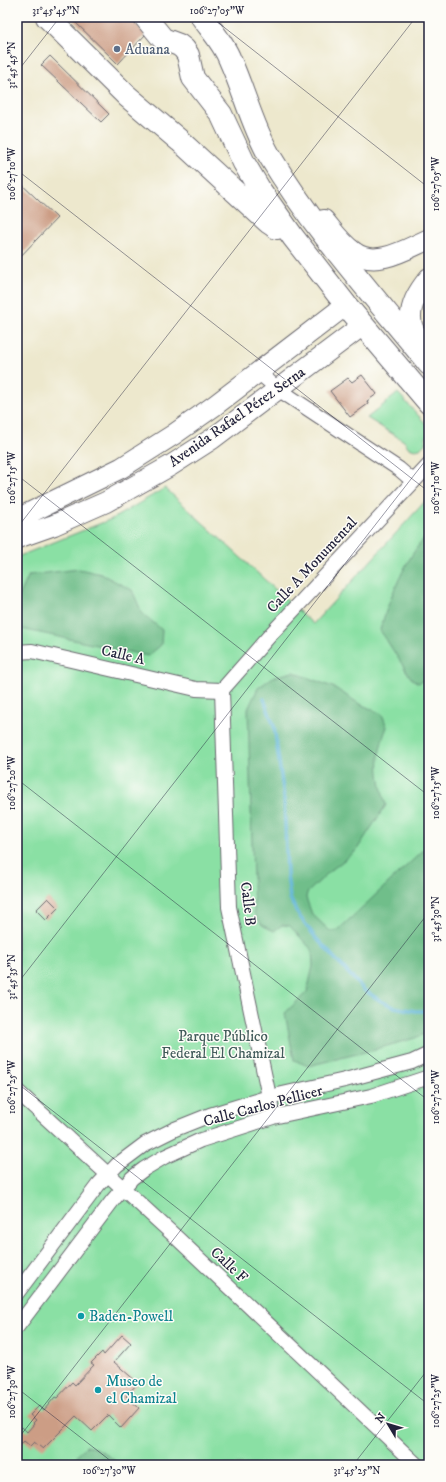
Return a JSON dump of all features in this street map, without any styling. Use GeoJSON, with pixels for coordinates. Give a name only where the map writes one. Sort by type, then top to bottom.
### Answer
{"type":"FeatureCollection","features":[{"type":"Feature","properties":{"kind":"highway"},"geometry":{"type":"LineString","coordinates":[[47,17],[127,96],[180,140],[268,222],[293,237]]}},
{"type":"Feature","properties":{"kind":"highway"},"geometry":{"type":"LineString","coordinates":[[145,17],[163,39],[179,45],[184,49],[188,55],[193,78],[221,114],[244,163],[260,190],[293,237],[346,305],[429,403]]}},
{"type":"Feature","properties":{"kind":"highway"},"geometry":{"type":"LineString","coordinates":[[202,17],[230,59],[262,142],[294,192],[315,222],[429,364]]}},
{"type":"Feature","properties":{"kind":"main road"},"geometry":{"type":"LineString","coordinates":[[294,192],[317,213],[350,249],[360,256],[375,258],[386,257],[429,239]]}},
{"type":"Feature","properties":{"kind":"main road"},"geometry":{"type":"LineString","coordinates":[[429,278],[416,299],[411,317],[413,327],[429,351]]}},
{"type":"Feature","properties":{"kind":"main road","name":"Avenida Rafael Pérez Serna"},"geometry":{"type":"LineString","coordinates":[[17,518],[121,468],[173,435],[214,406],[346,305]]}},
{"type":"Feature","properties":{"kind":"main road","name":"Avenida Rafael Pérez Serna"},"geometry":{"type":"LineString","coordinates":[[17,538],[54,525],[106,502],[170,466],[212,439],[363,325]]}},
{"type":"Feature","properties":{"kind":"street"},"geometry":{"type":"LineString","coordinates":[[258,372],[278,389],[399,469],[413,481]]}},
{"type":"Feature","properties":{"kind":"street","name":"Calle A Monumental"},"geometry":{"type":"LineString","coordinates":[[222,690],[272,633],[429,465]]}},
{"type":"Feature","properties":{"kind":"street","name":"Calle A"},"geometry":{"type":"LineString","coordinates":[[17,652],[32,652],[196,689],[222,690]]}},
{"type":"Feature","properties":{"kind":"street","name":"Calle B"},"geometry":{"type":"LineString","coordinates":[[222,690],[229,907],[273,1117]]}},
{"type":"Feature","properties":{"kind":"street","name":"Calle Carlos Pellicer"},"geometry":{"type":"LineString","coordinates":[[17,1293],[98,1185],[123,1159],[140,1148],[175,1129],[210,1115],[269,1097],[345,1080],[412,1062],[429,1054]]}},
{"type":"Feature","properties":{"kind":"street","name":"Calle Carlos Pellicer"},"geometry":{"type":"LineString","coordinates":[[17,1328],[110,1204],[132,1178],[144,1169],[164,1157],[201,1140],[273,1117],[371,1096],[429,1077]]}},
{"type":"Feature","properties":{"kind":"street","name":"Calle F"},"geometry":{"type":"LineString","coordinates":[[17,1092],[177,1238],[417,1465]]}},
{"type":"Feature","properties":{"kind":"green space"},"geometry":{"type":"Polygon","coordinates":[[[398,393],[427,425],[429,432],[425,444],[420,449],[415,450],[409,448],[404,441],[367,418],[398,393]]]}},
{"type":"Feature","properties":{"kind":"green space","name":"Parque Público Federal El Chamizal"},"geometry":{"type":"Polygon","coordinates":[[[165,488],[313,624],[429,497],[429,1465],[17,1465],[17,557],[114,518],[165,488]]]}},
{"type":"Feature","properties":{"kind":"green space"},"geometry":{"type":"Polygon","coordinates":[[[429,535],[429,678],[418,683],[411,678],[380,630],[393,593],[406,565],[421,542],[429,535]]]}},
{"type":"Feature","properties":{"kind":"green space"},"geometry":{"type":"Polygon","coordinates":[[[79,569],[101,574],[132,590],[142,613],[162,630],[161,645],[148,656],[17,628],[17,601],[29,575],[79,569]]]}},
{"type":"Feature","properties":{"kind":"green space"},"geometry":{"type":"Polygon","coordinates":[[[293,672],[335,688],[358,703],[382,714],[387,727],[383,737],[379,757],[379,775],[386,805],[356,851],[330,871],[307,893],[306,898],[312,914],[330,931],[337,931],[429,845],[429,1032],[415,1038],[308,1066],[294,1060],[285,1013],[307,992],[313,966],[312,950],[290,926],[282,925],[274,931],[262,925],[254,913],[248,709],[258,688],[273,677],[293,672]]]}},
{"type":"Feature","properties":{"kind":"green space"},"geometry":{"type":"Polygon","coordinates":[[[86,1446],[100,1450],[120,1465],[69,1465],[86,1446]]]}},
{"type":"Feature","properties":{"kind":"building","name":"Aduana"},"geometry":{"type":"Polygon","coordinates":[[[70,17],[129,17],[146,34],[118,64],[70,17]]]}},
{"type":"Feature","properties":{"kind":"building"},"geometry":{"type":"Polygon","coordinates":[[[50,56],[109,114],[101,122],[41,65],[50,56]]]}},
{"type":"Feature","properties":{"kind":"building"},"geometry":{"type":"Polygon","coordinates":[[[17,180],[57,218],[17,260],[17,180]]]}},
{"type":"Feature","properties":{"kind":"building"},"geometry":{"type":"Polygon","coordinates":[[[362,375],[377,394],[367,401],[368,404],[350,417],[330,391],[348,378],[352,382],[362,375]]]}},
{"type":"Feature","properties":{"kind":"building"},"geometry":{"type":"Polygon","coordinates":[[[48,898],[58,908],[46,920],[36,910],[48,898]]]}},
{"type":"Feature","properties":{"kind":"building","name":"Museo de el Chamizal"},"geometry":{"type":"Polygon","coordinates":[[[122,1335],[131,1343],[114,1362],[138,1383],[126,1396],[139,1408],[121,1428],[108,1415],[92,1431],[76,1416],[43,1449],[34,1442],[30,1446],[24,1441],[18,1448],[17,1433],[22,1427],[27,1432],[36,1420],[30,1415],[39,1406],[44,1410],[55,1397],[57,1398],[72,1382],[75,1385],[94,1365],[91,1363],[102,1352],[104,1355],[122,1335]]]}},
{"type":"Feature","properties":{"kind":"waterway"},"geometry":{"type":"LineString","coordinates":[[264,699],[274,726],[284,797],[287,874],[290,898],[297,913],[316,938],[364,990],[394,1007],[415,1011],[429,1011]]}},
{"type":"Feature","properties":{"kind":"place","name":"Aduana"},"geometry":{"type":"Point","coordinates":[117,49]}},
{"type":"Feature","properties":{"kind":"place","name":"Baden-Powell"},"geometry":{"type":"Point","coordinates":[81,1316]}},
{"type":"Feature","properties":{"kind":"place","name":"Museo de el Chamizal"},"geometry":{"type":"Point","coordinates":[98,1390]}}]}
